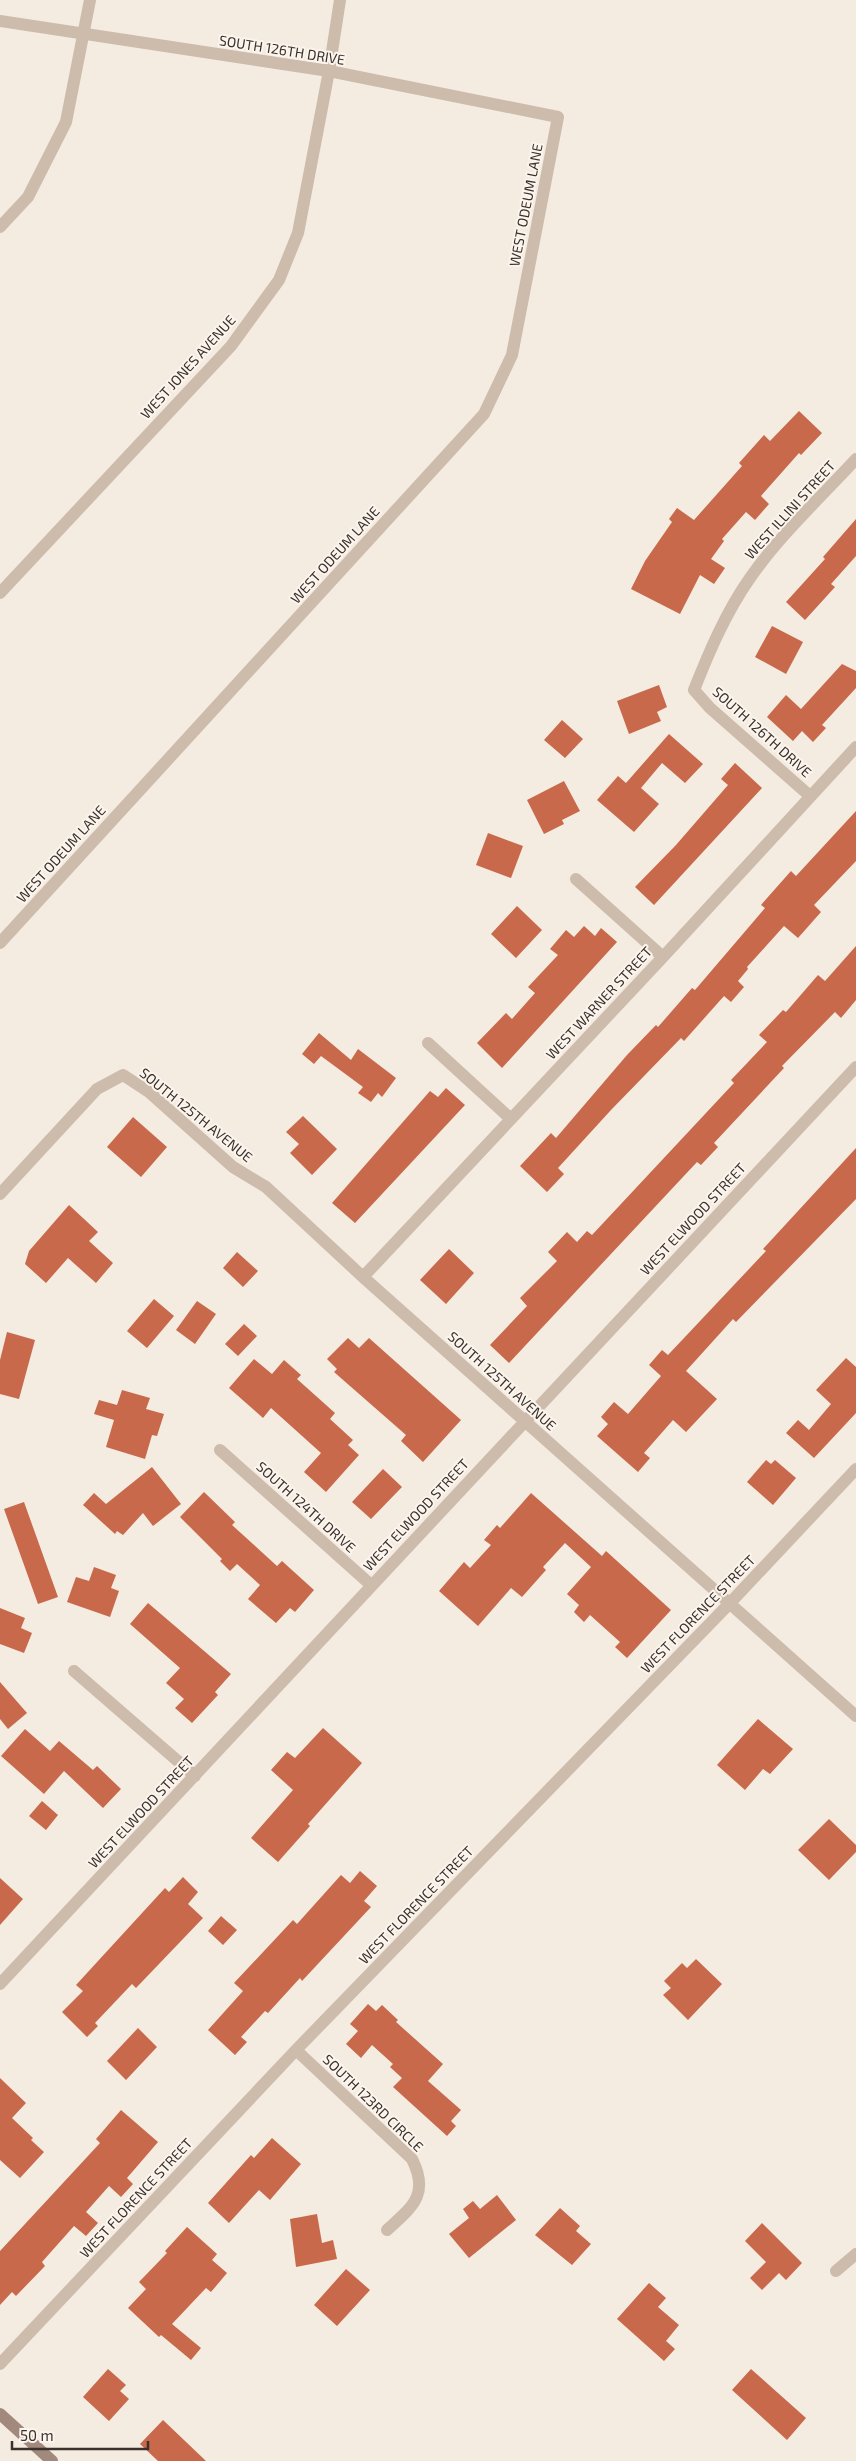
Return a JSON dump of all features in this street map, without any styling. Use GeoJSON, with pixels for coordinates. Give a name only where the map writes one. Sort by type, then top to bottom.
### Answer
{"type":"FeatureCollection","features":[{"type":"Feature","properties":{"kind":"main road"},"geometry":{"type":"LineString","coordinates":[[0,2414],[52,2461]]}},
{"type":"Feature","properties":{"kind":"street"},"geometry":{"type":"LineString","coordinates":[[0,227],[28,197],[66,122],[90,0]]}},
{"type":"Feature","properties":{"kind":"street","name":"WEST JONES AVENUE"},"geometry":{"type":"LineString","coordinates":[[0,593],[231,346],[279,280],[298,233],[329,71],[340,0]]}},
{"type":"Feature","properties":{"kind":"street","name":"SOUTH 126TH DRIVE"},"geometry":{"type":"LineString","coordinates":[[0,21],[329,71],[558,117]]}},
{"type":"Feature","properties":{"kind":"street","name":"WEST ODEUM LANE"},"geometry":{"type":"LineString","coordinates":[[0,943],[484,414],[512,355],[558,117]]}},
{"type":"Feature","properties":{"kind":"street","name":"WEST ILLINI STREET"},"geometry":{"type":"LineString","coordinates":[[694,690],[731,609],[749,579],[770,552],[856,459]]}},
{"type":"Feature","properties":{"kind":"street","name":"SOUTH 126TH DRIVE"},"geometry":{"type":"LineString","coordinates":[[694,690],[710,708],[810,796]]}},
{"type":"Feature","properties":{"kind":"street","name":"WEST WARNER STREET"},"geometry":{"type":"LineString","coordinates":[[363,1277],[663,957],[856,747]]}},
{"type":"Feature","properties":{"kind":"street"},"geometry":{"type":"LineString","coordinates":[[576,879],[663,957]]}},
{"type":"Feature","properties":{"kind":"street"},"geometry":{"type":"LineString","coordinates":[[428,1042],[511,1119]]}},
{"type":"Feature","properties":{"kind":"street","name":"WEST ELWOOD STREET"},"geometry":{"type":"LineString","coordinates":[[0,1984],[856,1067]]}},
{"type":"Feature","properties":{"kind":"street","name":"SOUTH 125TH AVENUE"},"geometry":{"type":"LineString","coordinates":[[0,1194],[96,1089],[123,1075],[149,1092],[233,1167],[266,1187],[363,1277],[856,1716]]}},
{"type":"Feature","properties":{"kind":"street","name":"SOUTH 124TH DRIVE"},"geometry":{"type":"LineString","coordinates":[[220,1450],[371,1585]]}},
{"type":"Feature","properties":{"kind":"street","name":"WEST FLORENCE STREET"},"geometry":{"type":"LineString","coordinates":[[0,2364],[296,2050],[730,1603],[856,1469]]}},
{"type":"Feature","properties":{"kind":"street"},"geometry":{"type":"LineString","coordinates":[[74,1671],[194,1776]]}},
{"type":"Feature","properties":{"kind":"street","name":"SOUTH 123RD CIRCLE"},"geometry":{"type":"LineString","coordinates":[[296,2050],[412,2159],[419,2173],[418,2190],[414,2205],[387,2230]]}},
{"type":"Feature","properties":{"kind":"street"},"geometry":{"type":"LineString","coordinates":[[836,2271],[856,2254]]}},
{"type":"Feature","properties":{"kind":"building"},"geometry":{"type":"Polygon","coordinates":[[[799,411],[822,433],[801,455],[799,453],[761,496],[769,504],[755,520],[746,512],[722,539],[724,541],[711,559],[725,568],[714,584],[700,575],[680,614],[631,589],[645,561],[672,522],[669,519],[677,508],[694,520],[742,466],[739,463],[764,435],[770,441],[799,411]]]}},
{"type":"Feature","properties":{"kind":"building"},"geometry":{"type":"Polygon","coordinates":[[[856,519],[856,556],[831,584],[835,587],[805,620],[786,602],[825,559],[823,557],[856,519]]]}},
{"type":"Feature","properties":{"kind":"building"},"geometry":{"type":"Polygon","coordinates":[[[772,626],[803,642],[786,674],[755,657],[772,626]]]}},
{"type":"Feature","properties":{"kind":"building"},"geometry":{"type":"Polygon","coordinates":[[[842,664],[856,671],[856,688],[822,725],[826,728],[813,742],[802,731],[793,741],[767,717],[786,695],[801,709],[842,664]]]}},
{"type":"Feature","properties":{"kind":"building"},"geometry":{"type":"Polygon","coordinates":[[[659,685],[667,707],[657,712],[661,721],[629,734],[617,701],[659,685]]]}},
{"type":"Feature","properties":{"kind":"building"},"geometry":{"type":"Polygon","coordinates":[[[562,720],[583,739],[565,758],[544,740],[562,720]]]}},
{"type":"Feature","properties":{"kind":"building"},"geometry":{"type":"Polygon","coordinates":[[[669,734],[703,764],[685,783],[662,763],[641,788],[659,804],[634,832],[597,800],[618,776],[626,783],[669,734]]]}},
{"type":"Feature","properties":{"kind":"building"},"geometry":{"type":"Polygon","coordinates":[[[735,763],[762,788],[654,905],[635,887],[676,845],[728,785],[721,779],[735,763]]]}},
{"type":"Feature","properties":{"kind":"building"},"geometry":{"type":"Polygon","coordinates":[[[564,781],[580,811],[562,820],[564,824],[544,834],[527,800],[564,781]]]}},
{"type":"Feature","properties":{"kind":"building"},"geometry":{"type":"Polygon","coordinates":[[[856,811],[856,861],[814,905],[821,912],[798,938],[784,926],[747,967],[748,969],[738,981],[744,987],[731,1002],[724,996],[684,1041],[681,1038],[611,1110],[558,1168],[564,1174],[547,1192],[520,1166],[551,1133],[556,1138],[627,1055],[656,1025],[658,1027],[692,988],[695,990],[765,908],[761,905],[791,871],[796,876],[856,811]]]}},
{"type":"Feature","properties":{"kind":"building"},"geometry":{"type":"Polygon","coordinates":[[[488,833],[523,846],[511,878],[476,865],[488,833]]]}},
{"type":"Feature","properties":{"kind":"building"},"geometry":{"type":"Polygon","coordinates":[[[517,906],[542,930],[516,958],[491,934],[517,906]]]}},
{"type":"Feature","properties":{"kind":"building"},"geometry":{"type":"Polygon","coordinates":[[[584,926],[595,936],[601,928],[617,942],[502,1068],[477,1043],[506,1013],[512,1019],[535,993],[528,987],[558,955],[550,949],[566,930],[574,937],[584,926]]]}},
{"type":"Feature","properties":{"kind":"building"},"geometry":{"type":"Polygon","coordinates":[[[856,946],[856,1000],[841,1018],[835,1012],[782,1066],[784,1068],[714,1143],[718,1147],[701,1165],[697,1162],[509,1363],[490,1345],[527,1306],[520,1298],[557,1261],[548,1252],[567,1232],[577,1242],[587,1231],[592,1235],[734,1083],[731,1080],[767,1042],[759,1035],[783,1010],[786,1012],[818,975],[825,981],[856,946]]]}},
{"type":"Feature","properties":{"kind":"building"},"geometry":{"type":"Polygon","coordinates":[[[319,1033],[351,1060],[358,1049],[396,1078],[382,1097],[378,1093],[371,1102],[358,1093],[363,1087],[321,1056],[314,1064],[302,1054],[319,1033]]]}},
{"type":"Feature","properties":{"kind":"building"},"geometry":{"type":"Polygon","coordinates":[[[446,1088],[465,1105],[355,1223],[332,1203],[430,1091],[438,1097],[446,1088]]]}},
{"type":"Feature","properties":{"kind":"building"},"geometry":{"type":"Polygon","coordinates":[[[303,1116],[337,1149],[312,1175],[290,1153],[299,1144],[286,1132],[303,1116]]]}},
{"type":"Feature","properties":{"kind":"building"},"geometry":{"type":"Polygon","coordinates":[[[133,1117],[167,1147],[141,1177],[107,1147],[133,1117]]]}},
{"type":"Feature","properties":{"kind":"building"},"geometry":{"type":"Polygon","coordinates":[[[856,1148],[856,1199],[736,1322],[733,1319],[686,1371],[717,1399],[686,1432],[673,1420],[644,1453],[650,1458],[638,1472],[597,1436],[608,1424],[601,1417],[614,1402],[628,1414],[661,1376],[649,1365],[662,1350],[668,1355],[766,1251],[763,1249],[856,1148]]]}},
{"type":"Feature","properties":{"kind":"building"},"geometry":{"type":"Polygon","coordinates":[[[69,1205],[98,1232],[89,1241],[113,1263],[96,1283],[68,1258],[46,1283],[25,1264],[29,1251],[69,1205]]]}},
{"type":"Feature","properties":{"kind":"building"},"geometry":{"type":"Polygon","coordinates":[[[449,1249],[474,1273],[446,1304],[420,1280],[449,1249]]]}},
{"type":"Feature","properties":{"kind":"building"},"geometry":{"type":"Polygon","coordinates":[[[237,1252],[258,1271],[243,1287],[223,1268],[237,1252]]]}},
{"type":"Feature","properties":{"kind":"building"},"geometry":{"type":"Polygon","coordinates":[[[154,1299],[174,1316],[147,1348],[127,1331],[154,1299]]]}},
{"type":"Feature","properties":{"kind":"building"},"geometry":{"type":"Polygon","coordinates":[[[197,1301],[216,1314],[195,1344],[176,1330],[197,1301]]]}},
{"type":"Feature","properties":{"kind":"building"},"geometry":{"type":"Polygon","coordinates":[[[244,1324],[257,1336],[238,1356],[225,1344],[244,1324]]]}},
{"type":"Feature","properties":{"kind":"building"},"geometry":{"type":"Polygon","coordinates":[[[7,1332],[35,1340],[19,1399],[0,1394],[0,1360],[7,1332]]]}},
{"type":"Feature","properties":{"kind":"building"},"geometry":{"type":"Polygon","coordinates":[[[348,1338],[359,1348],[369,1338],[461,1420],[423,1462],[401,1441],[406,1435],[334,1372],[337,1369],[327,1359],[348,1338]]]}},
{"type":"Feature","properties":{"kind":"building"},"geometry":{"type":"Polygon","coordinates":[[[846,1358],[856,1367],[856,1413],[814,1458],[786,1433],[798,1420],[809,1430],[831,1404],[816,1390],[846,1358]]]}},
{"type":"Feature","properties":{"kind":"building"},"geometry":{"type":"Polygon","coordinates":[[[254,1359],[272,1374],[284,1360],[301,1375],[297,1379],[335,1413],[330,1419],[353,1440],[348,1445],[359,1455],[326,1492],[304,1472],[321,1453],[271,1408],[263,1418],[229,1388],[254,1359]]]}},
{"type":"Feature","properties":{"kind":"building"},"geometry":{"type":"Polygon","coordinates":[[[122,1390],[150,1398],[146,1409],[164,1414],[157,1436],[152,1435],[145,1459],[106,1447],[114,1420],[94,1414],[99,1400],[117,1405],[122,1390]]]}},
{"type":"Feature","properties":{"kind":"building"},"geometry":{"type":"Polygon","coordinates":[[[766,1460],[771,1464],[775,1460],[796,1478],[773,1505],[747,1482],[766,1460]]]}},
{"type":"Feature","properties":{"kind":"building"},"geometry":{"type":"Polygon","coordinates":[[[152,1467],[181,1504],[153,1526],[143,1513],[123,1535],[117,1531],[115,1534],[83,1505],[94,1493],[106,1504],[152,1467]]]}},
{"type":"Feature","properties":{"kind":"building"},"geometry":{"type":"Polygon","coordinates":[[[383,1469],[402,1487],[371,1519],[352,1502],[383,1469]]]}},
{"type":"Feature","properties":{"kind":"building"},"geometry":{"type":"Polygon","coordinates":[[[204,1492],[235,1522],[232,1525],[277,1566],[282,1561],[314,1590],[295,1612],[290,1608],[276,1623],[248,1599],[260,1585],[237,1564],[230,1571],[220,1561],[222,1559],[180,1517],[204,1492]]]}},
{"type":"Feature","properties":{"kind":"building"},"geometry":{"type":"Polygon","coordinates":[[[531,1493],[602,1556],[606,1551],[671,1610],[627,1658],[615,1647],[620,1642],[590,1615],[584,1622],[574,1612],[579,1605],[567,1594],[591,1567],[565,1543],[543,1567],[546,1570],[522,1597],[511,1588],[478,1626],[439,1591],[464,1562],[470,1568],[491,1545],[484,1540],[497,1525],[500,1528],[531,1493]]]}},
{"type":"Feature","properties":{"kind":"building"},"geometry":{"type":"Polygon","coordinates":[[[24,1502],[58,1597],[38,1604],[4,1509],[24,1502]]]}},
{"type":"Feature","properties":{"kind":"building"},"geometry":{"type":"Polygon","coordinates":[[[94,1567],[116,1575],[111,1588],[119,1591],[110,1617],[67,1602],[76,1577],[89,1581],[94,1567]]]}},
{"type":"Feature","properties":{"kind":"building"},"geometry":{"type":"Polygon","coordinates":[[[148,1603],[231,1674],[215,1692],[218,1695],[192,1723],[175,1708],[184,1699],[166,1683],[180,1668],[130,1624],[148,1603]]]}},
{"type":"Feature","properties":{"kind":"building"},"geometry":{"type":"Polygon","coordinates":[[[0,1608],[25,1618],[21,1628],[32,1633],[24,1653],[0,1644],[0,1608]]]}},
{"type":"Feature","properties":{"kind":"building"},"geometry":{"type":"Polygon","coordinates":[[[0,1682],[27,1713],[8,1729],[0,1719],[0,1682]]]}},
{"type":"Feature","properties":{"kind":"building"},"geometry":{"type":"Polygon","coordinates":[[[758,1719],[793,1749],[770,1774],[763,1769],[745,1790],[717,1765],[758,1719]]]}},
{"type":"Feature","properties":{"kind":"building"},"geometry":{"type":"Polygon","coordinates":[[[323,1728],[362,1763],[308,1824],[310,1826],[278,1862],[251,1838],[293,1790],[271,1770],[287,1752],[295,1758],[323,1728]]]}},
{"type":"Feature","properties":{"kind":"building"},"geometry":{"type":"Polygon","coordinates":[[[25,1729],[50,1751],[59,1741],[93,1770],[97,1766],[121,1789],[103,1808],[64,1771],[44,1794],[1,1756],[25,1729]]]}},
{"type":"Feature","properties":{"kind":"building"},"geometry":{"type":"Polygon","coordinates":[[[42,1801],[58,1815],[46,1830],[29,1816],[42,1801]]]}},
{"type":"Feature","properties":{"kind":"building"},"geometry":{"type":"Polygon","coordinates":[[[829,1819],[856,1845],[856,1852],[829,1880],[798,1850],[829,1819]]]}},
{"type":"Feature","properties":{"kind":"building"},"geometry":{"type":"Polygon","coordinates":[[[360,1871],[377,1886],[364,1901],[371,1907],[302,1981],[300,1978],[268,2013],[265,2011],[241,2037],[247,2042],[235,2055],[208,2030],[243,1991],[234,1983],[293,1920],[297,1924],[341,1875],[350,1883],[360,1871]]]}},
{"type":"Feature","properties":{"kind":"building"},"geometry":{"type":"Polygon","coordinates":[[[183,1877],[198,1892],[188,1904],[203,1918],[136,1988],[132,1984],[95,2023],[98,2026],[87,2037],[62,2012],[83,1991],[76,1985],[165,1888],[169,1892],[183,1877]]]}},
{"type":"Feature","properties":{"kind":"building"},"geometry":{"type":"Polygon","coordinates":[[[0,1878],[23,1899],[0,1925],[0,1878]]]}},
{"type":"Feature","properties":{"kind":"building"},"geometry":{"type":"Polygon","coordinates":[[[221,1916],[237,1930],[223,1945],[208,1931],[221,1916]]]}},
{"type":"Feature","properties":{"kind":"building"},"geometry":{"type":"Polygon","coordinates":[[[696,1959],[722,1984],[688,2020],[663,1995],[671,1988],[664,1981],[682,1963],[687,1968],[696,1959]]]}},
{"type":"Feature","properties":{"kind":"building"},"geometry":{"type":"Polygon","coordinates":[[[368,2004],[376,2011],[382,2005],[398,2020],[396,2022],[443,2064],[428,2081],[461,2110],[451,2121],[456,2126],[447,2136],[393,2087],[402,2078],[390,2067],[393,2064],[372,2045],[361,2058],[346,2044],[358,2031],[350,2024],[368,2004]]]}},
{"type":"Feature","properties":{"kind":"building"},"geometry":{"type":"Polygon","coordinates":[[[138,2028],[157,2047],[126,2080],[107,2061],[138,2028]]]}},
{"type":"Feature","properties":{"kind":"building"},"geometry":{"type":"Polygon","coordinates":[[[0,2078],[26,2103],[12,2118],[33,2138],[31,2140],[44,2152],[20,2178],[0,2160],[0,2078]]]}},
{"type":"Feature","properties":{"kind":"building"},"geometry":{"type":"Polygon","coordinates":[[[121,2110],[158,2142],[127,2178],[133,2184],[121,2197],[109,2186],[86,2212],[98,2223],[86,2236],[74,2226],[42,2262],[45,2266],[16,2296],[12,2292],[0,2305],[0,2251],[100,2143],[96,2139],[121,2110]]]}},
{"type":"Feature","properties":{"kind":"building"},"geometry":{"type":"Polygon","coordinates":[[[272,2138],[301,2164],[270,2200],[259,2190],[229,2223],[208,2203],[251,2155],[254,2158],[272,2138]]]}},
{"type":"Feature","properties":{"kind":"building"},"geometry":{"type":"Polygon","coordinates":[[[497,2195],[516,2220],[469,2258],[449,2234],[469,2218],[463,2209],[473,2201],[480,2209],[497,2195]]]}},
{"type":"Feature","properties":{"kind":"building"},"geometry":{"type":"Polygon","coordinates":[[[560,2208],[580,2226],[576,2231],[591,2244],[572,2265],[535,2235],[560,2208]]]}},
{"type":"Feature","properties":{"kind":"building"},"geometry":{"type":"Polygon","coordinates":[[[317,2214],[322,2243],[333,2240],[337,2259],[296,2267],[290,2219],[317,2214]]]}},
{"type":"Feature","properties":{"kind":"building"},"geometry":{"type":"Polygon","coordinates":[[[762,2223],[802,2263],[786,2280],[779,2273],[762,2290],[750,2278],[766,2262],[745,2241],[762,2223]]]}},
{"type":"Feature","properties":{"kind":"building"},"geometry":{"type":"Polygon","coordinates":[[[187,2227],[217,2254],[212,2260],[227,2273],[211,2292],[206,2288],[172,2324],[201,2348],[191,2360],[161,2335],[159,2337],[128,2308],[146,2289],[139,2282],[167,2253],[165,2251],[187,2227]]]}},
{"type":"Feature","properties":{"kind":"building"},"geometry":{"type":"Polygon","coordinates":[[[346,2269],[370,2290],[337,2326],[314,2305],[346,2269]]]}},
{"type":"Feature","properties":{"kind":"building"},"geometry":{"type":"Polygon","coordinates":[[[649,2283],[666,2298],[658,2307],[679,2325],[666,2341],[675,2349],[664,2361],[617,2319],[649,2283]]]}},
{"type":"Feature","properties":{"kind":"building"},"geometry":{"type":"Polygon","coordinates":[[[108,2369],[126,2385],[120,2391],[129,2399],[109,2421],[83,2397],[108,2369]]]}},
{"type":"Feature","properties":{"kind":"building"},"geometry":{"type":"Polygon","coordinates":[[[751,2369],[806,2418],[787,2440],[732,2390],[751,2369]]]}},
{"type":"Feature","properties":{"kind":"building"},"geometry":{"type":"Polygon","coordinates":[[[163,2420],[206,2461],[158,2461],[140,2444],[163,2420]]]}}]}
